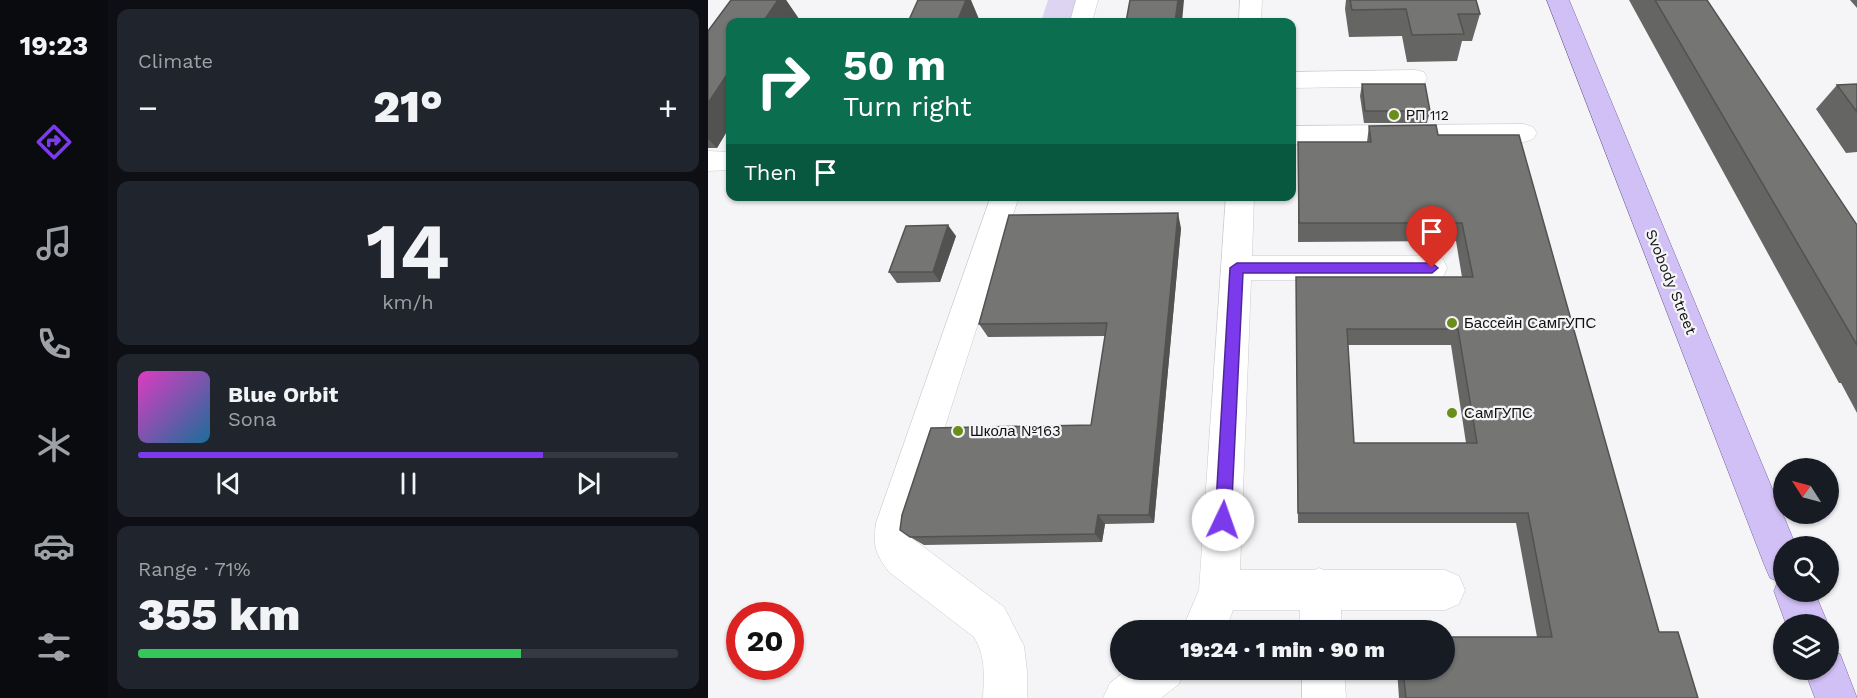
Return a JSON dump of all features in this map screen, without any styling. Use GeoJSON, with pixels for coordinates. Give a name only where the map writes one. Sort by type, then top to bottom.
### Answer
{"type":"FeatureCollection","features":[{"type":"Feature","properties":{"kind":"main road","name":"Svobody Street"},"geometry":{"type":"LineString","coordinates":[[1558,0],[1773,537]]}},
{"type":"Feature","properties":{"kind":"main road"},"geometry":{"type":"LineString","coordinates":[[1830,680],[1837,698]]}},
{"type":"Feature","properties":{"kind":"lane"},"geometry":{"type":"LineString","coordinates":[[1082,18],[1088,0]]}},
{"type":"Feature","properties":{"kind":"lane"},"geometry":{"type":"LineString","coordinates":[[1250,18],[1251,0]]}},
{"type":"Feature","properties":{"kind":"lane"},"geometry":{"type":"LineString","coordinates":[[1296,80],[1415,78]]}},
{"type":"Feature","properties":{"kind":"lane"},"geometry":{"type":"LineString","coordinates":[[1296,135],[1524,133]]}},
{"type":"Feature","properties":{"kind":"lane"},"geometry":{"type":"LineString","coordinates":[[708,161],[726,161]]}},
{"type":"Feature","properties":{"kind":"lane"},"geometry":{"type":"LineString","coordinates":[[1003,201],[895,523],[893,545],[903,558],[989,622],[1003,646],[1006,671],[1005,698]]}},
{"type":"Feature","properties":{"kind":"lane"},"geometry":{"type":"LineString","coordinates":[[1209,620],[1219,590],[1240,201]]}},
{"type":"Feature","properties":{"kind":"lane"},"geometry":{"type":"LineString","coordinates":[[1237,268],[1432,268]]}},
{"type":"Feature","properties":{"kind":"lane"},"geometry":{"type":"LineString","coordinates":[[1219,590],[1319,588],[1444,590]]}},
{"type":"Feature","properties":{"kind":"lane"},"geometry":{"type":"LineString","coordinates":[[1319,588],[1321,620]]}},
{"type":"Feature","properties":{"kind":"lane"},"geometry":{"type":"LineString","coordinates":[[1125,698],[1149,680]]}},
{"type":"Feature","properties":{"kind":"lane"},"geometry":{"type":"LineString","coordinates":[[1323,680],[1324,698]]}},
{"type":"Feature","properties":{"kind":"shaded area"},"geometry":{"type":"Polygon","coordinates":[[[1048,0],[1081,0],[1076,18],[1042,18],[1048,0]]]}},
{"type":"Feature","properties":{"kind":"building"},"geometry":{"type":"Polygon","coordinates":[[[731,0],[778,0],[766,18],[726,18],[726,76],[708,103],[708,31],[731,0]]]}},
{"type":"Feature","properties":{"kind":"building"},"geometry":{"type":"Polygon","coordinates":[[[918,0],[966,0],[959,18],[910,18],[918,0]]]}},
{"type":"Feature","properties":{"kind":"building"},"geometry":{"type":"Polygon","coordinates":[[[1130,0],[1178,0],[1176,18],[1127,18],[1130,0]]]}},
{"type":"Feature","properties":{"kind":"building"},"geometry":{"type":"Polygon","coordinates":[[[1350,0],[1476,0],[1480,14],[1458,14],[1464,34],[1412,35],[1406,9],[1352,10],[1350,0]]]}},
{"type":"Feature","properties":{"kind":"building"},"geometry":{"type":"Polygon","coordinates":[[[1655,0],[1707,0],[1857,225],[1857,345],[1655,0]]]}},
{"type":"Feature","properties":{"kind":"building"},"geometry":{"type":"Polygon","coordinates":[[[1362,84],[1425,84],[1430,111],[1365,111],[1362,84]]]}},
{"type":"Feature","properties":{"kind":"building"},"geometry":{"type":"Polygon","coordinates":[[[1857,84],[1857,112],[1837,85],[1857,84]]]}},
{"type":"Feature","properties":{"kind":"building"},"geometry":{"type":"Polygon","coordinates":[[[1436,125],[1438,135],[1519,135],[1659,632],[1678,632],[1698,698],[1406,698],[1404,680],[1455,680],[1455,637],[1552,637],[1528,513],[1298,513],[1296,277],[1473,277],[1462,223],[1299,223],[1298,142],[1371,142],[1369,126],[1436,125]],[[1347,329],[1354,443],[1477,443],[1458,329],[1347,329]]]}},
{"type":"Feature","properties":{"kind":"building"},"geometry":{"type":"Polygon","coordinates":[[[1178,213],[1149,515],[1098,515],[1095,534],[910,537],[900,530],[902,515],[931,428],[1091,425],[1107,323],[979,324],[1009,215],[1178,213]]]}},
{"type":"Feature","properties":{"kind":"building"},"geometry":{"type":"Polygon","coordinates":[[[948,225],[933,272],[889,272],[906,226],[948,225]]]}},
{"type":"Feature","properties":{"kind":"place","name":"РП 112"},"geometry":{"type":"Point","coordinates":[1394,115]}},
{"type":"Feature","properties":{"kind":"place","name":"Бассейн СамГУПС"},"geometry":{"type":"Point","coordinates":[1452,323]}},
{"type":"Feature","properties":{"kind":"place","name":"СамГУПС"},"geometry":{"type":"Point","coordinates":[1452,413]}},
{"type":"Feature","properties":{"kind":"place","name":"Школа №163"},"geometry":{"type":"Point","coordinates":[958,431]}},
{"type":"Feature","properties":{"kind":"route"},"geometry":{"type":"LineString","coordinates":[[1223,520],[1237,268],[1432,268]]}}]}
